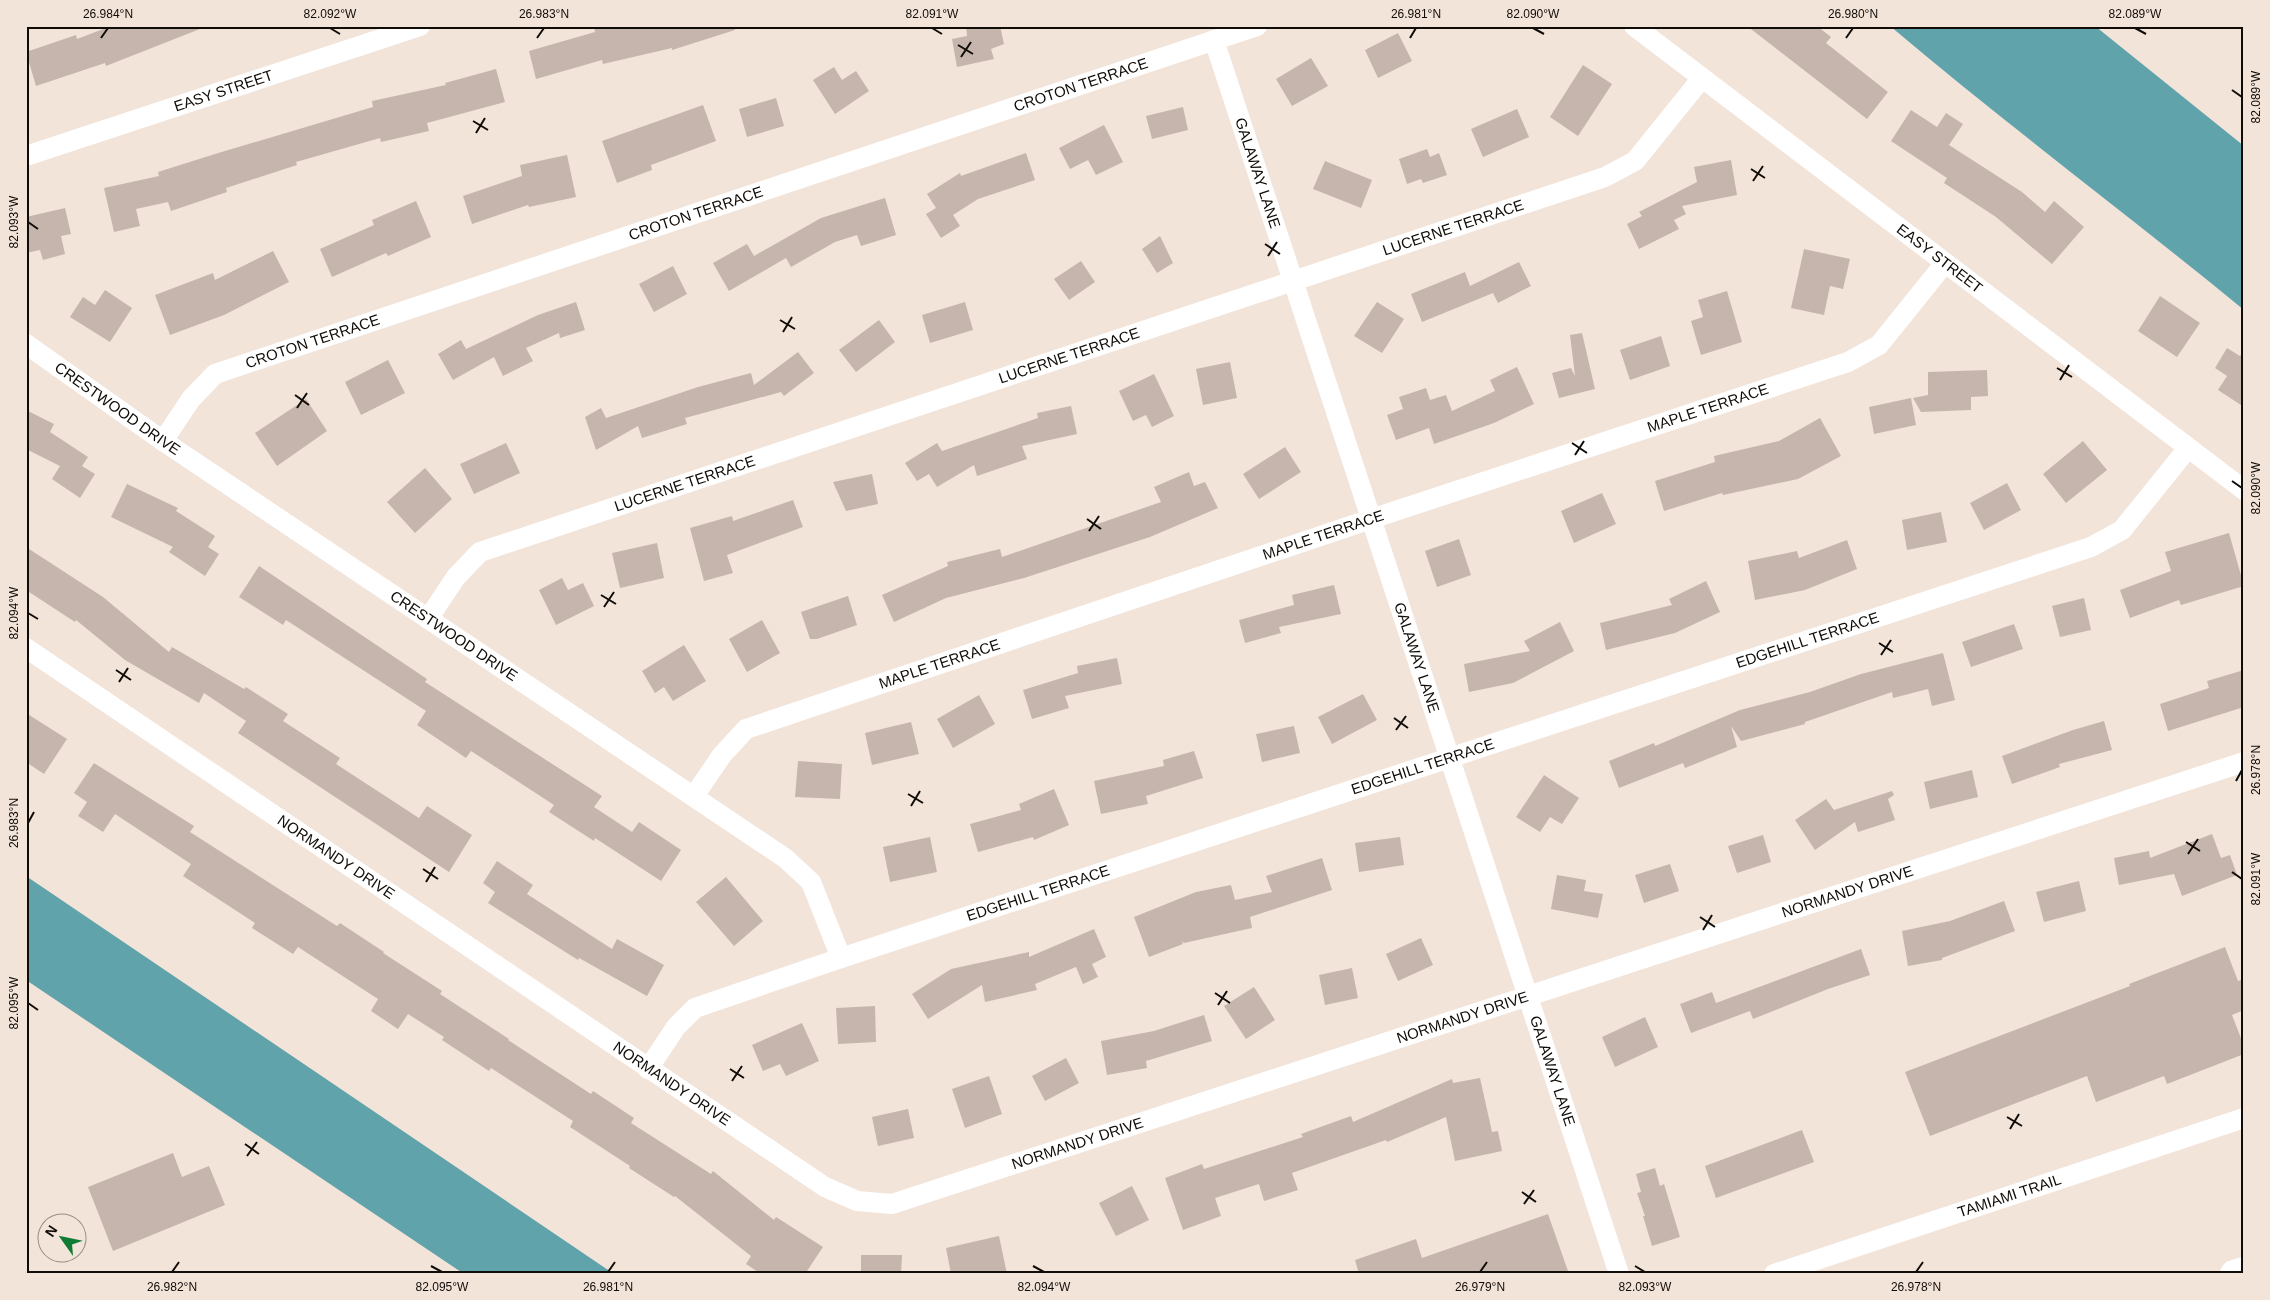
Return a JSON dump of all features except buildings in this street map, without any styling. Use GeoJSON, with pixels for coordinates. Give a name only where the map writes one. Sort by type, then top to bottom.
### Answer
{"type":"FeatureCollection","features":[{"type":"Feature","properties":{"kind":"main road"},"geometry":{"type":"LineString","coordinates":[[2234,1274],[2244,1271]]}},
{"type":"Feature","properties":{"kind":"street","name":"EASY STREET"},"geometry":{"type":"LineString","coordinates":[[26,156],[420,26]]}},
{"type":"Feature","properties":{"kind":"street","name":"CROTON TERRACE"},"geometry":{"type":"LineString","coordinates":[[163,441],[191,400],[215,374],[1257,26]]}},
{"type":"Feature","properties":{"kind":"street","name":"EASY STREET"},"geometry":{"type":"LineString","coordinates":[[1634,26],[2244,490]]}},
{"type":"Feature","properties":{"kind":"street","name":"GALAWAY LANE"},"geometry":{"type":"LineString","coordinates":[[1214,40],[1619,1274]]}},
{"type":"Feature","properties":{"kind":"street","name":"LUCERNE TERRACE"},"geometry":{"type":"LineString","coordinates":[[428,619],[456,577],[480,552],[1605,177],[1635,160],[1702,78]]}},
{"type":"Feature","properties":{"kind":"street","name":"MAPLE TERRACE"},"geometry":{"type":"LineString","coordinates":[[694,796],[722,755],[746,730],[1371,519],[1848,362],[1878,346],[1945,263]]}},
{"type":"Feature","properties":{"kind":"street","name":"CRESTWOOD DRIVE"},"geometry":{"type":"LineString","coordinates":[[26,344],[163,441],[786,858],[811,882],[841,958]]}},
{"type":"Feature","properties":{"kind":"street","name":"EDGEHILL TERRACE"},"geometry":{"type":"LineString","coordinates":[[648,1069],[676,1027],[695,1008],[841,958],[2091,547],[2122,530],[2188,448]]}},
{"type":"Feature","properties":{"kind":"street","name":"NORMANDY DRIVE"},"geometry":{"type":"LineString","coordinates":[[26,648],[825,1187],[857,1201],[892,1204],[2244,762]]}},
{"type":"Feature","properties":{"kind":"street","name":"TAMIAMI TRAIL"},"geometry":{"type":"LineString","coordinates":[[1774,1274],[2244,1118]]}},
{"type":"Feature","properties":{"kind":"water"},"geometry":{"type":"Polygon","coordinates":[[[1890,26],[2095,26],[2244,146],[2244,310],[1978,98],[1890,26]]]}},
{"type":"Feature","properties":{"kind":"water"},"geometry":{"type":"Polygon","coordinates":[[[26,876],[614,1274],[464,1274],[26,980],[26,876]]]}}]}
